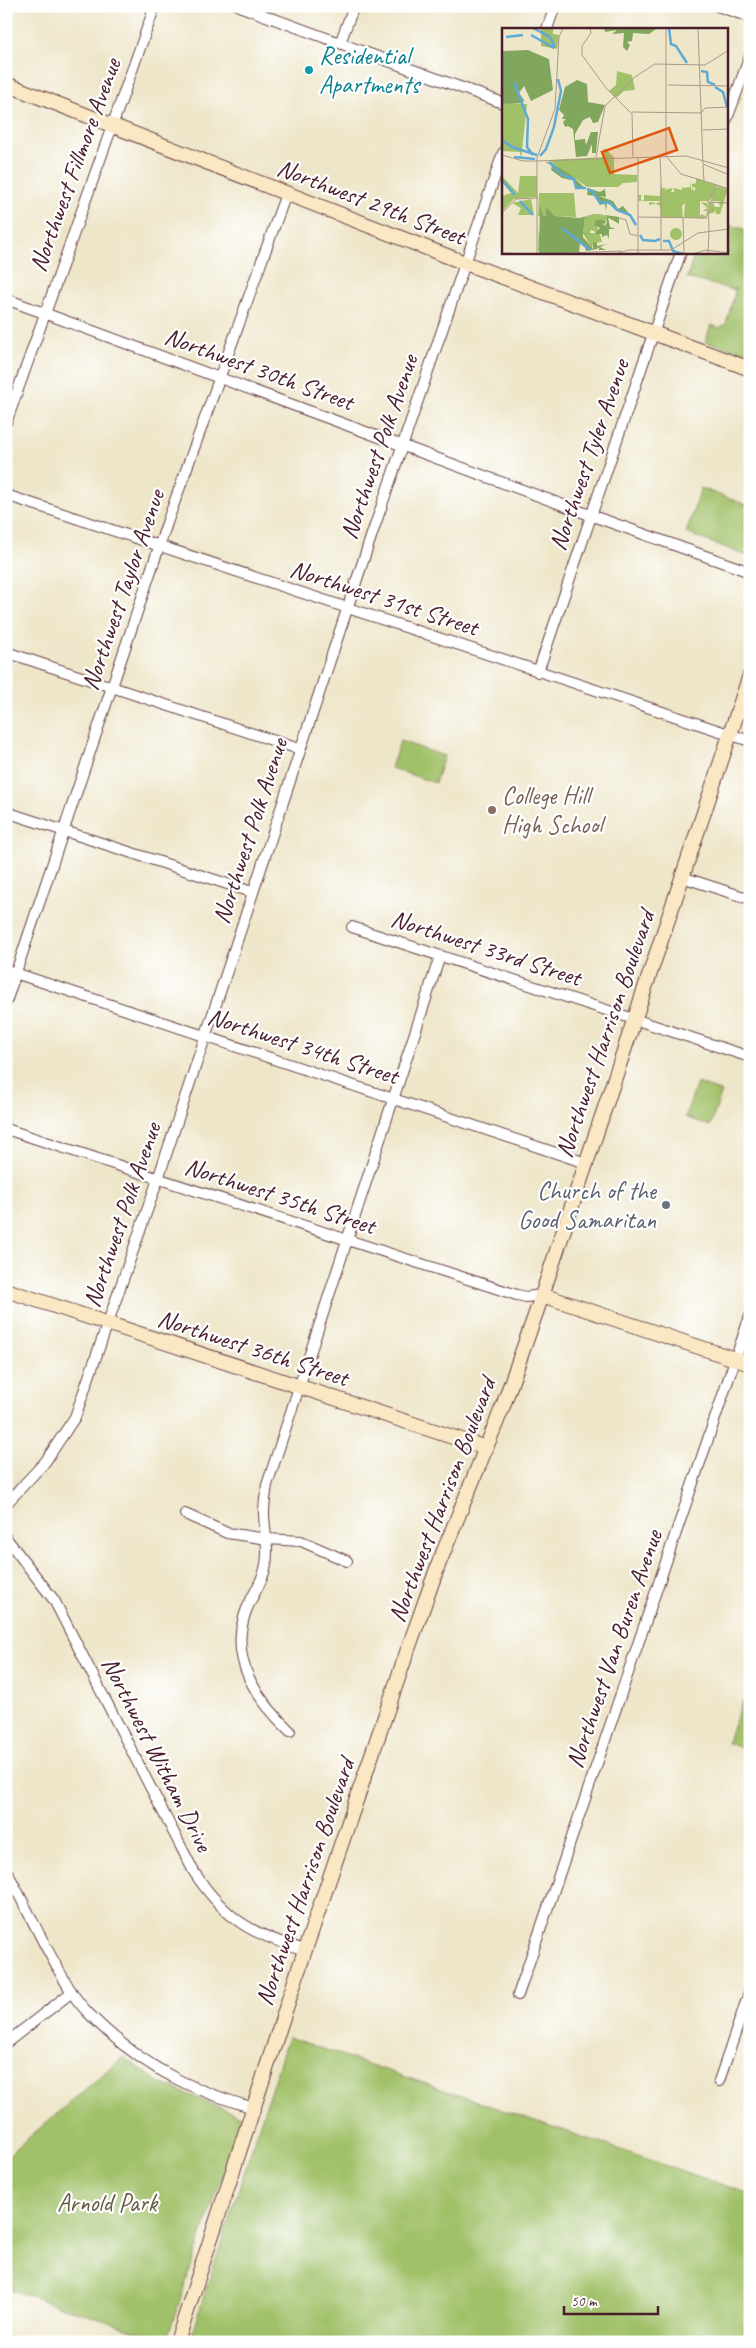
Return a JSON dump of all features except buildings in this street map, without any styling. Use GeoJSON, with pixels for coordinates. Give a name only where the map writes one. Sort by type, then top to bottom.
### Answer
{"type":"FeatureCollection","features":[{"type":"Feature","properties":{"kind":"main road","name":"Northwest 29th Street"},"geometry":{"type":"LineString","coordinates":[[6,84],[465,263],[750,369]]}},
{"type":"Feature","properties":{"kind":"main road","name":"Northwest Harrison Boulevard"},"geometry":{"type":"LineString","coordinates":[[177,2342],[305,1950],[433,1580],[503,1406],[542,1295],[750,675]]}},
{"type":"Feature","properties":{"kind":"main road","name":"Northwest 36th Street"},"geometry":{"type":"LineString","coordinates":[[6,1290],[486,1448]]}},
{"type":"Feature","properties":{"kind":"main road"},"geometry":{"type":"LineString","coordinates":[[542,1295],[750,1364]]}},
{"type":"Feature","properties":{"kind":"street","name":"Northwest Fillmore Avenue"},"geometry":{"type":"LineString","coordinates":[[6,423],[155,6]]}},
{"type":"Feature","properties":{"kind":"street"},"geometry":{"type":"LineString","coordinates":[[239,6],[502,102]]}},
{"type":"Feature","properties":{"kind":"street"},"geometry":{"type":"LineString","coordinates":[[340,43],[354,6]]}},
{"type":"Feature","properties":{"kind":"street"},"geometry":{"type":"LineString","coordinates":[[547,28],[554,6]]}},
{"type":"Feature","properties":{"kind":"street"},"geometry":{"type":"LineString","coordinates":[[718,6],[750,17]]}},
{"type":"Feature","properties":{"kind":"street"},"geometry":{"type":"LineString","coordinates":[[728,116],[750,56]]}},
{"type":"Feature","properties":{"kind":"street","name":"Northwest Polk Avenue"},"geometry":{"type":"LineString","coordinates":[[6,1504],[45,1462],[75,1417],[158,1179],[346,608],[502,159]]}},
{"type":"Feature","properties":{"kind":"street","name":"Northwest Taylor Avenue"},"geometry":{"type":"LineString","coordinates":[[6,1002],[11,972],[64,831],[111,688],[219,377],[286,194]]}},
{"type":"Feature","properties":{"kind":"street","name":"Northwest Tyler Avenue"},"geometry":{"type":"LineString","coordinates":[[538,672],[680,254]]}},
{"type":"Feature","properties":{"kind":"street","name":"Northwest 30th Street"},"geometry":{"type":"LineString","coordinates":[[6,299],[590,515],[750,572]]}},
{"type":"Feature","properties":{"kind":"street","name":"Northwest 31st Street"},"geometry":{"type":"LineString","coordinates":[[6,495],[750,741]]}},
{"type":"Feature","properties":{"kind":"street"},"geometry":{"type":"LineString","coordinates":[[6,652],[300,749]]}},
{"type":"Feature","properties":{"kind":"street"},"geometry":{"type":"LineString","coordinates":[[6,812],[252,892]]}},
{"type":"Feature","properties":{"kind":"street"},"geometry":{"type":"LineString","coordinates":[[682,876],[750,899]]}},
{"type":"Feature","properties":{"kind":"street","name":"Northwest 33rd Street"},"geometry":{"type":"LineString","coordinates":[[352,927],[750,1057]]}},
{"type":"Feature","properties":{"kind":"street"},"geometry":{"type":"LineString","coordinates":[[290,1731],[252,1687],[242,1658],[242,1627],[251,1600],[265,1570],[267,1539],[264,1513],[267,1485],[440,956]]}},
{"type":"Feature","properties":{"kind":"street","name":"Northwest 34th Street"},"geometry":{"type":"LineString","coordinates":[[11,972],[586,1163]]}},
{"type":"Feature","properties":{"kind":"street","name":"Northwest 35th Street"},"geometry":{"type":"LineString","coordinates":[[6,1129],[517,1295],[526,1297],[542,1295]]}},
{"type":"Feature","properties":{"kind":"street","name":"Northwest Van Buren Avenue"},"geometry":{"type":"LineString","coordinates":[[518,1995],[750,1316]]}},
{"type":"Feature","properties":{"kind":"street"},"geometry":{"type":"LineString","coordinates":[[185,1514],[227,1533],[267,1539],[301,1541],[347,1561]]}},
{"type":"Feature","properties":{"kind":"street","name":"Northwest Witham Drive"},"geometry":{"type":"LineString","coordinates":[[6,1538],[54,1600],[194,1872],[208,1893],[224,1911],[255,1932],[305,1950]]}},
{"type":"Feature","properties":{"kind":"street"},"geometry":{"type":"LineString","coordinates":[[6,1870],[72,1992],[104,2028],[152,2067],[197,2090],[254,2108]]}},
{"type":"Feature","properties":{"kind":"street"},"geometry":{"type":"LineString","coordinates":[[719,2081],[750,1990]]}},
{"type":"Feature","properties":{"kind":"street"},"geometry":{"type":"LineString","coordinates":[[6,2043],[72,1992]]}},
{"type":"Feature","properties":{"kind":"green space"},"geometry":{"type":"Polygon","coordinates":[[[728,224],[750,231],[750,353],[705,342],[711,325],[719,328],[726,324],[736,288],[734,290],[687,278],[695,254],[728,254],[728,224]]]}},
{"type":"Feature","properties":{"kind":"green space"},"geometry":{"type":"Polygon","coordinates":[[[701,488],[749,506],[747,516],[750,519],[750,557],[686,533],[701,488]]]}},
{"type":"Feature","properties":{"kind":"green space"},"geometry":{"type":"Polygon","coordinates":[[[400,741],[444,756],[435,783],[391,768],[400,741]]]}},
{"type":"Feature","properties":{"kind":"green space"},"geometry":{"type":"Polygon","coordinates":[[[697,1083],[722,1092],[710,1126],[685,1117],[697,1083]]]}},
{"type":"Feature","properties":{"kind":"green space"},"geometry":{"type":"Polygon","coordinates":[[[742,1702],[750,1704],[750,1750],[727,1743],[742,1702]]]}},
{"type":"Feature","properties":{"kind":"green space"},"geometry":{"type":"Polygon","coordinates":[[[288,2037],[750,2194],[750,2342],[189,2342],[288,2037]]]}},
{"type":"Feature","properties":{"kind":"green space","name":"Arnold Park"},"geometry":{"type":"Polygon","coordinates":[[[123,2057],[161,2083],[242,2117],[166,2341],[6,2288],[6,2157],[123,2057]]]}},
{"type":"Feature","properties":{"kind":"place","name":"Residential Apartments"},"geometry":{"type":"Point","coordinates":[309,70]}},
{"type":"Feature","properties":{"kind":"place","name":"College Hill High School"},"geometry":{"type":"Point","coordinates":[492,810]}},
{"type":"Feature","properties":{"kind":"place","name":"Church of the Good Samaritan"},"geometry":{"type":"Point","coordinates":[666,1205]}}]}
